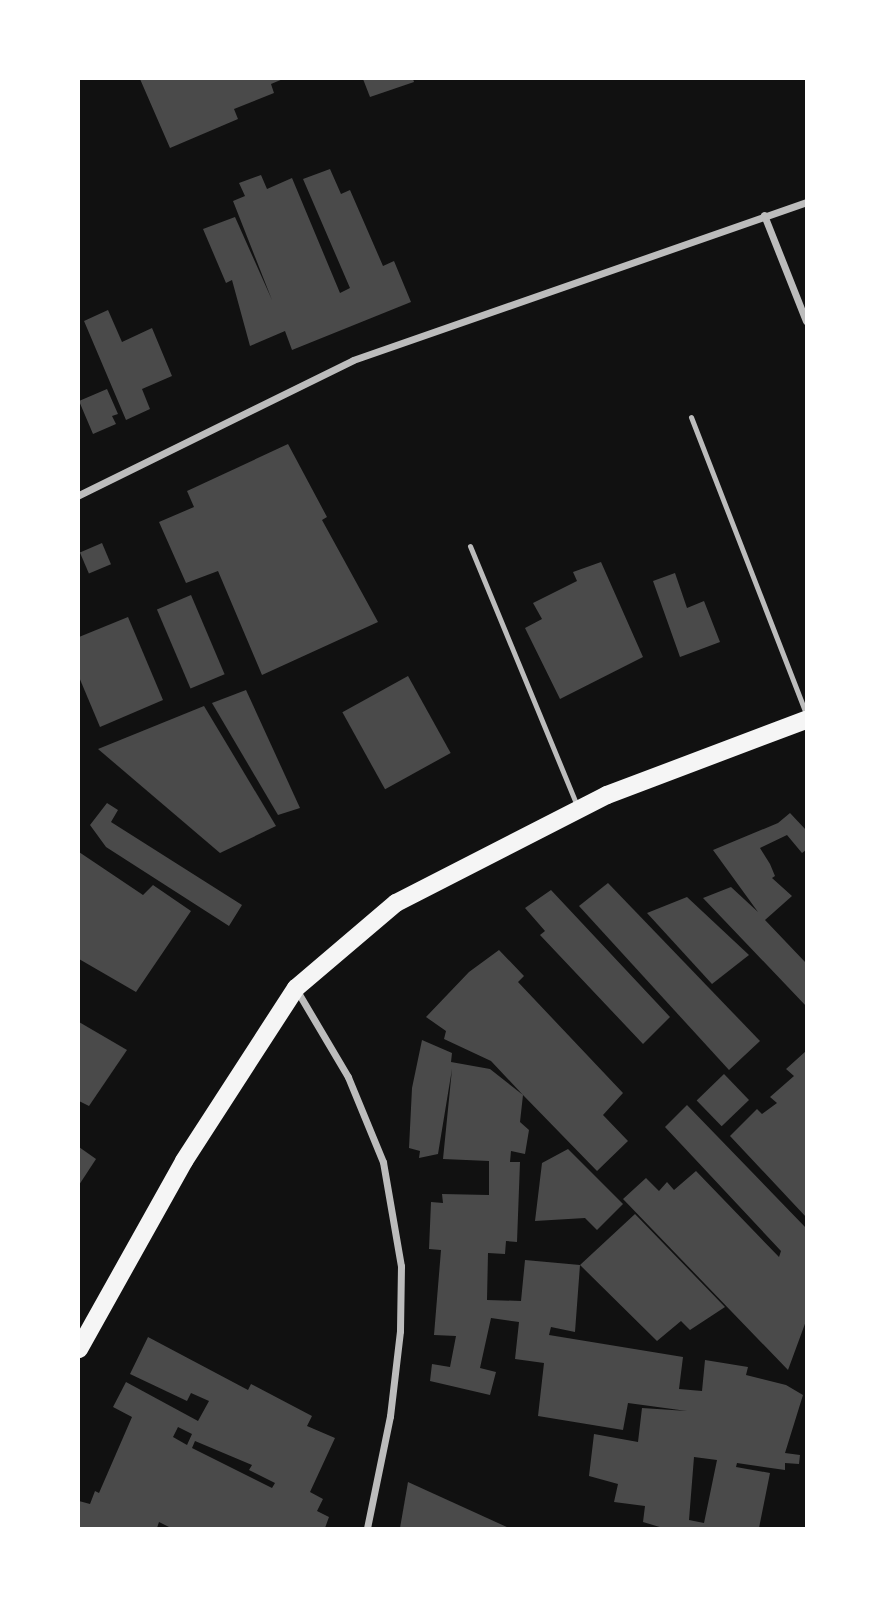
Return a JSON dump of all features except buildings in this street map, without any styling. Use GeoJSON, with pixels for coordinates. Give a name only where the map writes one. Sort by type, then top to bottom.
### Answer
{"type":"FeatureCollection","features":[{"type":"Feature","properties":{"kind":"main road"},"geometry":{"type":"LineString","coordinates":[[79,1349],[184,1161],[296,988],[396,903],[579,810],[806,720]]}},
{"type":"Feature","properties":{"kind":"street"},"geometry":{"type":"LineString","coordinates":[[79,495],[353,360],[806,202]]}},
{"type":"Feature","properties":{"kind":"street"},"geometry":{"type":"LineString","coordinates":[[764,215],[806,321]]}},
{"type":"Feature","properties":{"kind":"street"},"geometry":{"type":"LineString","coordinates":[[296,988],[348,1077],[383,1162],[401,1266],[390,1416],[367,1528]]}},
{"type":"Feature","properties":{"kind":"lane"},"geometry":{"type":"LineString","coordinates":[[691,417],[806,713]]}},
{"type":"Feature","properties":{"kind":"lane"},"geometry":{"type":"LineString","coordinates":[[470,546],[579,810]]}}]}
